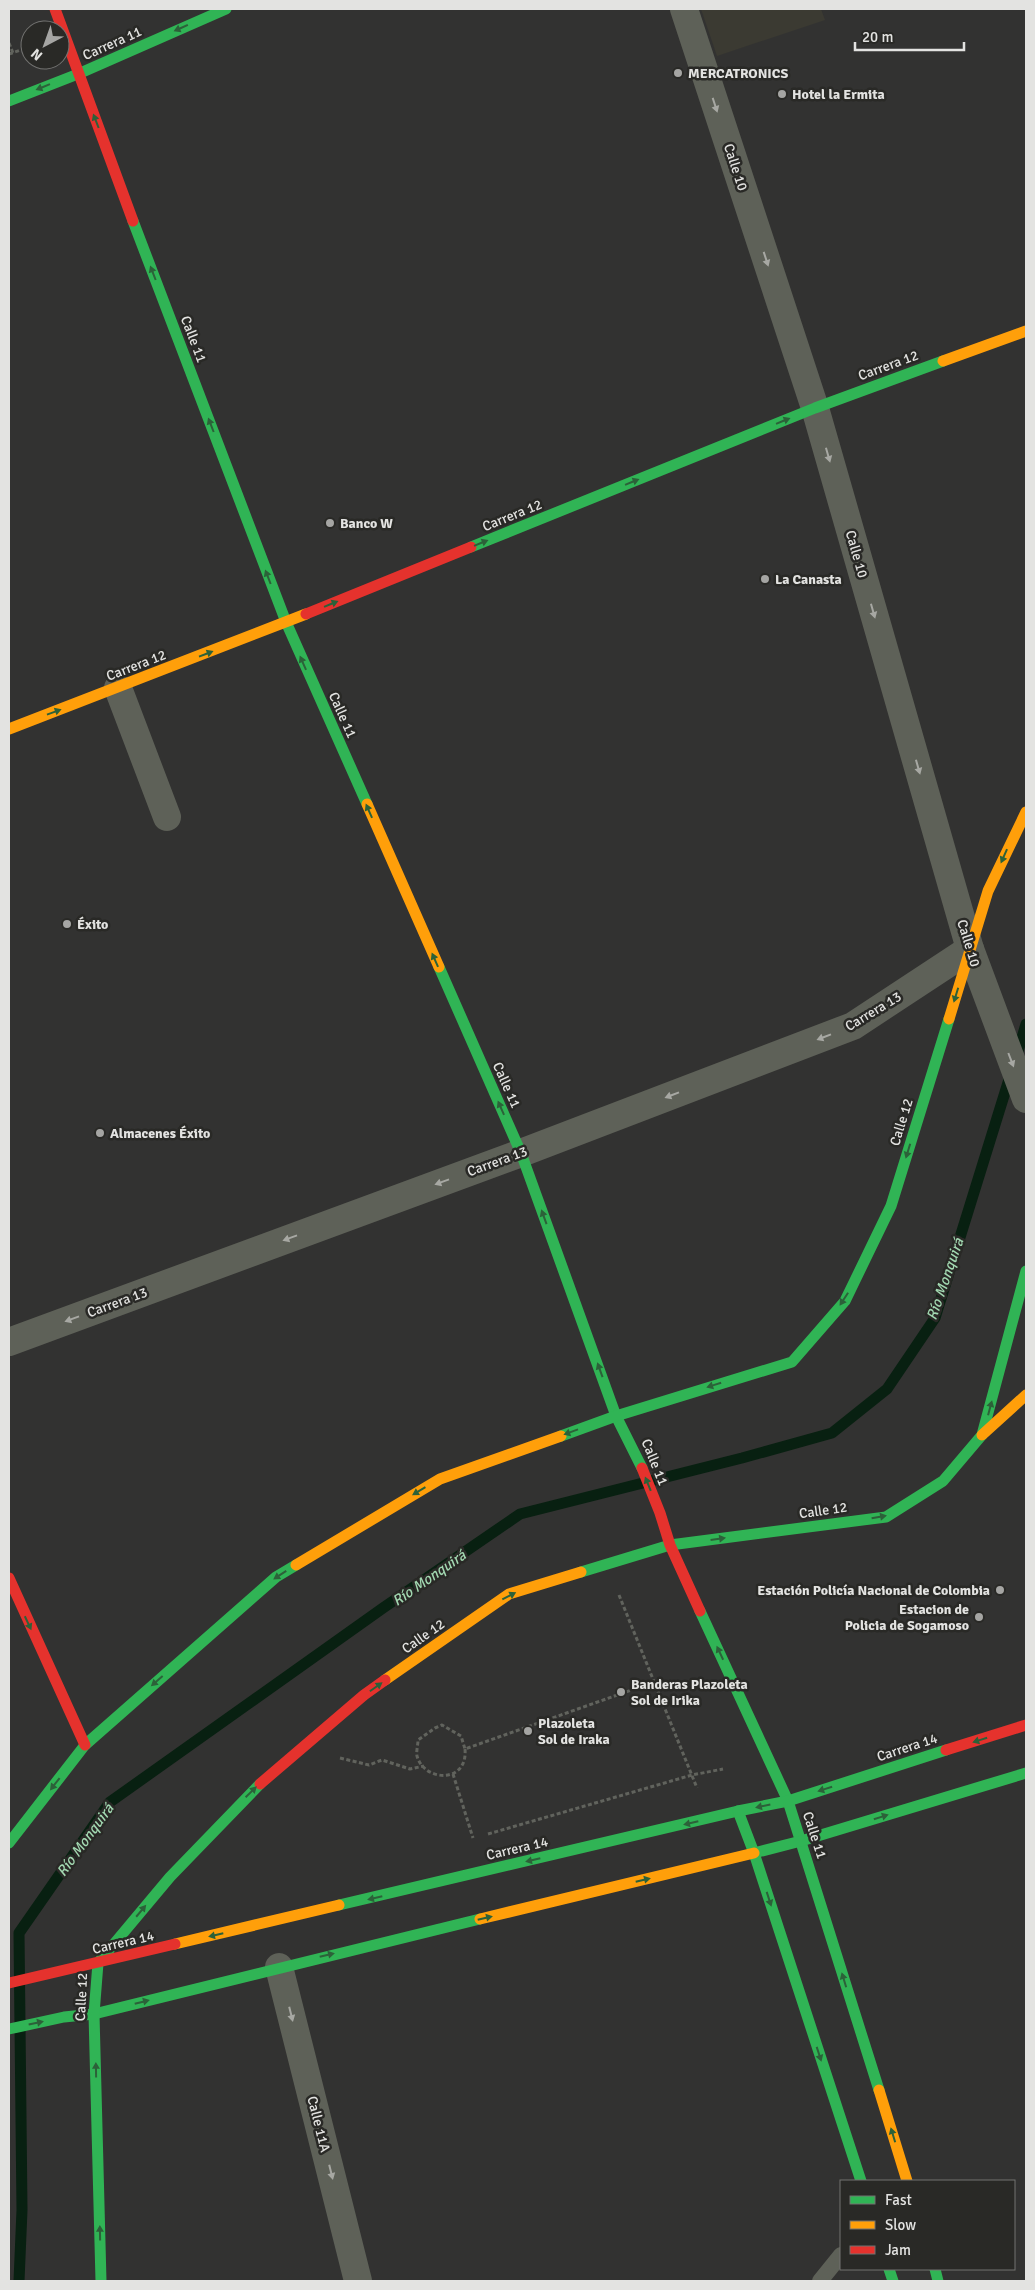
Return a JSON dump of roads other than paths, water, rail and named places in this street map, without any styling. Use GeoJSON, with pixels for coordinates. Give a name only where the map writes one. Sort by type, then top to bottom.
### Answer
{"type":"FeatureCollection","features":[{"type":"Feature","properties":{"kind":"street","name":"Calle 11"},"geometry":{"type":"LineString","coordinates":[[55,9],[286,622],[521,1153],[616,1416],[629,1439],[666,1529],[670,1545],[788,1801],[907,2180]]}},
{"type":"Feature","properties":{"kind":"street","name":"Carrera 11"},"geometry":{"type":"LineString","coordinates":[[9,101],[78,74],[226,9]]}},
{"type":"Feature","properties":{"kind":"street","name":"Calle 10"},"geometry":{"type":"LineString","coordinates":[[684,9],[815,408],[970,949],[1026,1099]]}},
{"type":"Feature","properties":{"kind":"street","name":"Carrera 12"},"geometry":{"type":"LineString","coordinates":[[9,728],[118,688],[286,622],[815,408],[1026,330]]}},
{"type":"Feature","properties":{"kind":"street"},"geometry":{"type":"LineString","coordinates":[[118,688],[167,817]]}},
{"type":"Feature","properties":{"kind":"street","name":"Calle 12"},"geometry":{"type":"LineString","coordinates":[[9,1843],[85,1745],[276,1577],[440,1479],[616,1416],[792,1362],[845,1300],[891,1206],[988,891],[1026,812]]}},
{"type":"Feature","properties":{"kind":"street","name":"Carrera 13"},"geometry":{"type":"LineString","coordinates":[[9,1342],[521,1153],[853,1026],[970,949]]}},
{"type":"Feature","properties":{"kind":"street","name":"Calle 12"},"geometry":{"type":"LineString","coordinates":[[101,2281],[94,2014],[98,1963],[170,1877],[251,1790],[364,1695],[510,1594],[670,1545],[886,1517],[943,1480],[982,1435],[1026,1271]]}},
{"type":"Feature","properties":{"kind":"street"},"geometry":{"type":"LineString","coordinates":[[982,1435],[1026,1395]]}},
{"type":"Feature","properties":{"kind":"street"},"geometry":{"type":"LineString","coordinates":[[9,1578],[85,1745]]}},
{"type":"Feature","properties":{"kind":"street","name":"Carrera 14"},"geometry":{"type":"LineString","coordinates":[[9,1983],[738,1811],[788,1801],[1026,1725]]}},
{"type":"Feature","properties":{"kind":"street"},"geometry":{"type":"LineString","coordinates":[[9,2029],[64,2017],[94,2014],[279,1967],[754,1853],[801,1841],[1026,1773]]}},
{"type":"Feature","properties":{"kind":"street"},"geometry":{"type":"LineString","coordinates":[[738,1811],[754,1853],[861,2180]]}},
{"type":"Feature","properties":{"kind":"street","name":"Calle 11A"},"geometry":{"type":"LineString","coordinates":[[279,1967],[358,2281]]}},
{"type":"Feature","properties":{"kind":"lane"},"geometry":{"type":"LineString","coordinates":[[820,2281],[840,2256]]}},
{"type":"Feature","properties":{"kind":"waterway","name":"Río Monquirá"},"geometry":{"type":"LineString","coordinates":[[1016,1058],[1026,1024]]}},
{"type":"Feature","properties":{"kind":"waterway","name":"Río Monquirá"},"geometry":{"type":"LineString","coordinates":[[19,2281],[22,2210],[19,1933],[110,1802],[383,1608],[520,1514],[742,1458],[832,1433],[887,1389],[935,1318],[1011,1073]]}},
{"type":"Feature","properties":{"kind":"place","name":"MERCATRONICS"},"geometry":{"type":"Point","coordinates":[678,73]}},
{"type":"Feature","properties":{"kind":"place","name":"Hotel la Ermita"},"geometry":{"type":"Point","coordinates":[782,94]}},
{"type":"Feature","properties":{"kind":"place","name":"Banco W"},"geometry":{"type":"Point","coordinates":[330,523]}},
{"type":"Feature","properties":{"kind":"place","name":"La Canasta"},"geometry":{"type":"Point","coordinates":[765,579]}},
{"type":"Feature","properties":{"kind":"place","name":"Éxito"},"geometry":{"type":"Point","coordinates":[67,924]}},
{"type":"Feature","properties":{"kind":"place","name":"Almacenes Éxito"},"geometry":{"type":"Point","coordinates":[100,1133]}},
{"type":"Feature","properties":{"kind":"place","name":"Estación Policía Nacional de Colombia"},"geometry":{"type":"Point","coordinates":[1000,1590]}},
{"type":"Feature","properties":{"kind":"place","name":"Estacion de Policia de Sogamoso"},"geometry":{"type":"Point","coordinates":[979,1617]}},
{"type":"Feature","properties":{"kind":"place","name":"Banderas Plazoleta Sol de Irika"},"geometry":{"type":"Point","coordinates":[621,1692]}},
{"type":"Feature","properties":{"kind":"place","name":"Plazoleta Sol de Iraka"},"geometry":{"type":"Point","coordinates":[528,1731]}}]}
